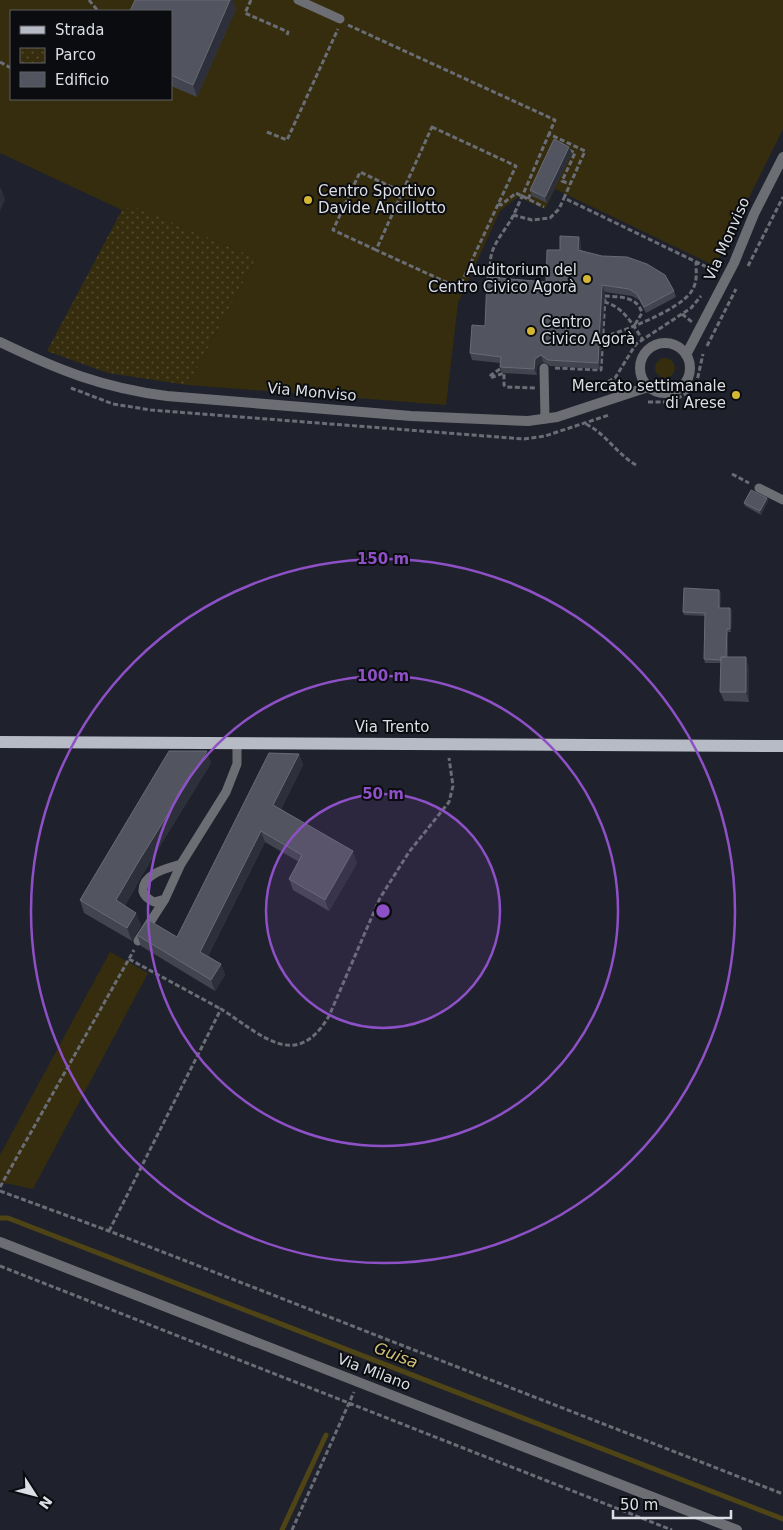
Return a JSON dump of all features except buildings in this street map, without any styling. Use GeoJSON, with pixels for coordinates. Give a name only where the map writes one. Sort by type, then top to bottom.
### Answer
{"type":"FeatureCollection","features":[{"type":"Feature","properties":{"kind":"main road","name":"Via Trento"},"geometry":{"type":"LineString","coordinates":[[0,742],[783,746]]}},
{"type":"Feature","properties":{"kind":"street","name":"Via Monviso"},"geometry":{"type":"LineString","coordinates":[[686,355],[696,328],[734,263],[754,214],[783,157]]}},
{"type":"Feature","properties":{"kind":"street","name":"Via Monviso"},"geometry":{"type":"LineString","coordinates":[[678,347],[696,328]]}},
{"type":"Feature","properties":{"kind":"street","name":"Via Monviso"},"geometry":{"type":"LineString","coordinates":[[0,342],[82,379],[143,393],[430,417],[518,421],[545,419],[648,387]]}},
{"type":"Feature","properties":{"kind":"street"},"geometry":{"type":"LineString","coordinates":[[663,343],[678,347],[686,355],[690,368],[682,386],[665,393],[648,387],[642,378],[640,362],[648,349],[663,343]]}},
{"type":"Feature","properties":{"kind":"street"},"geometry":{"type":"LineString","coordinates":[[628,394],[642,378]]}},
{"type":"Feature","properties":{"kind":"street","name":"Via Milano"},"geometry":{"type":"LineString","coordinates":[[0,1242],[736,1530]]}},
{"type":"Feature","properties":{"kind":"lane"},"geometry":{"type":"LineString","coordinates":[[298,0],[341,20]]}},
{"type":"Feature","properties":{"kind":"lane"},"geometry":{"type":"LineString","coordinates":[[544,368],[545,419]]}},
{"type":"Feature","properties":{"kind":"lane"},"geometry":{"type":"LineString","coordinates":[[759,488],[783,500]]}},
{"type":"Feature","properties":{"kind":"lane"},"geometry":{"type":"LineString","coordinates":[[138,942],[164,899],[181,864],[232,780],[237,764],[237,742]]}},
{"type":"Feature","properties":{"kind":"lane"},"geometry":{"type":"LineString","coordinates":[[164,899],[154,902],[144,894],[143,890],[146,882],[155,873],[181,864]]}},
{"type":"Feature","properties":{"kind":"path"},"geometry":{"type":"LineString","coordinates":[[89,0],[97,10]]}},
{"type":"Feature","properties":{"kind":"path"},"geometry":{"type":"LineString","coordinates":[[251,0],[245,12],[288,32],[287,35]]}},
{"type":"Feature","properties":{"kind":"path"},"geometry":{"type":"LineString","coordinates":[[267,132],[286,140],[341,20],[555,120],[513,215],[499,238],[490,262],[493,274],[505,281]]}},
{"type":"Feature","properties":{"kind":"path"},"geometry":{"type":"LineString","coordinates":[[376,250],[404,193],[432,127],[516,166],[478,243],[459,288],[376,250],[333,230],[360,172],[404,193]]}},
{"type":"Feature","properties":{"kind":"path"},"geometry":{"type":"LineString","coordinates":[[513,215],[532,220],[550,218],[559,209],[585,152],[549,134]]}},
{"type":"Feature","properties":{"kind":"path"},"geometry":{"type":"LineString","coordinates":[[564,141],[561,146],[575,152],[562,181],[570,184]]}},
{"type":"Feature","properties":{"kind":"path"},"geometry":{"type":"LineString","coordinates":[[528,199],[536,183]]}},
{"type":"Feature","properties":{"kind":"path"},"geometry":{"type":"LineString","coordinates":[[498,204],[501,205],[516,193],[544,207]]}},
{"type":"Feature","properties":{"kind":"path"},"geometry":{"type":"LineString","coordinates":[[746,270],[783,197]]}},
{"type":"Feature","properties":{"kind":"path"},"geometry":{"type":"LineString","coordinates":[[564,198],[715,271]]}},
{"type":"Feature","properties":{"kind":"path"},"geometry":{"type":"LineString","coordinates":[[384,220],[389,222]]}},
{"type":"Feature","properties":{"kind":"path"},"geometry":{"type":"LineString","coordinates":[[603,337],[634,326],[687,296],[696,282],[696,262]]}},
{"type":"Feature","properties":{"kind":"path"},"geometry":{"type":"LineString","coordinates":[[711,277],[719,262]]}},
{"type":"Feature","properties":{"kind":"path"},"geometry":{"type":"LineString","coordinates":[[682,397],[698,381],[701,358],[738,286]]}},
{"type":"Feature","properties":{"kind":"path"},"geometry":{"type":"LineString","coordinates":[[584,393],[615,378],[632,350],[642,340],[692,308],[704,291]]}},
{"type":"Feature","properties":{"kind":"path"},"geometry":{"type":"LineString","coordinates":[[544,368],[601,370],[605,296],[629,298],[635,302],[642,313],[634,326]]}},
{"type":"Feature","properties":{"kind":"path"},"geometry":{"type":"LineString","coordinates":[[605,302],[618,308],[634,326],[642,340]]}},
{"type":"Feature","properties":{"kind":"path"},"geometry":{"type":"LineString","coordinates":[[682,314],[696,328]]}},
{"type":"Feature","properties":{"kind":"path"},"geometry":{"type":"LineString","coordinates":[[500,369],[489,377],[492,379],[504,373],[504,385],[506,387],[543,388]]}},
{"type":"Feature","properties":{"kind":"path"},"geometry":{"type":"LineString","coordinates":[[586,424],[601,432],[623,455],[636,464]]}},
{"type":"Feature","properties":{"kind":"path"},"geometry":{"type":"LineString","coordinates":[[732,474],[759,488]]}},
{"type":"Feature","properties":{"kind":"path"},"geometry":{"type":"LineString","coordinates":[[129,959],[221,1009],[275,1043],[291,1047],[307,1042],[320,1032],[330,1016],[380,898],[408,852],[449,802],[453,786],[448,744]]}},
{"type":"Feature","properties":{"kind":"path"},"geometry":{"type":"LineString","coordinates":[[0,1187],[138,942]]}},
{"type":"Feature","properties":{"kind":"path"},"geometry":{"type":"LineString","coordinates":[[109,1231],[221,1009]]}},
{"type":"Feature","properties":{"kind":"path"},"geometry":{"type":"LineString","coordinates":[[0,1191],[109,1231],[783,1494]]}},
{"type":"Feature","properties":{"kind":"path"},"geometry":{"type":"LineString","coordinates":[[0,1266],[672,1530]]}},
{"type":"Feature","properties":{"kind":"path"},"geometry":{"type":"LineString","coordinates":[[292,1530],[358,1382]]}},
{"type":"Feature","properties":{"kind":"green space","name":"Centro Sportivo Davide Ancillotto"},"geometry":{"type":"Polygon","coordinates":[[[0,0],[783,0],[783,129],[715,266],[555,189],[545,209],[518,197],[500,211],[458,303],[446,405],[188,385],[256,258],[133,206],[122,210],[0,153],[0,0]]]}},
{"type":"Feature","properties":{"kind":"green space"},"geometry":{"type":"Polygon","coordinates":[[[133,206],[256,258],[188,385],[108,373],[47,351],[122,210],[133,206]]]}},
{"type":"Feature","properties":{"kind":"green space"},"geometry":{"type":"Polygon","coordinates":[[[665,358],[672,361],[675,368],[672,375],[665,378],[658,375],[655,368],[658,361],[665,358]]]}},
{"type":"Feature","properties":{"kind":"green space"},"geometry":{"type":"Polygon","coordinates":[[[110,952],[148,973],[33,1189],[0,1182],[0,1155],[110,952]]]}},
{"type":"Feature","properties":{"kind":"waterway","name":"Guisa"},"geometry":{"type":"LineString","coordinates":[[0,1218],[8,1218],[783,1519]]}},
{"type":"Feature","properties":{"kind":"waterway"},"geometry":{"type":"LineString","coordinates":[[282,1530],[326,1435]]}},
{"type":"Feature","properties":{"kind":"place","name":"Centro Sportivo Davide Ancillotto"},"geometry":{"type":"Point","coordinates":[308,200]}},
{"type":"Feature","properties":{"kind":"place","name":"Auditorium del Centro Civico Agorà"},"geometry":{"type":"Point","coordinates":[587,279]}},
{"type":"Feature","properties":{"kind":"place","name":"Centro Civico Agorà"},"geometry":{"type":"Point","coordinates":[531,331]}},
{"type":"Feature","properties":{"kind":"place","name":"Mercato settimanale di Arese"},"geometry":{"type":"Point","coordinates":[736,395]}}]}
